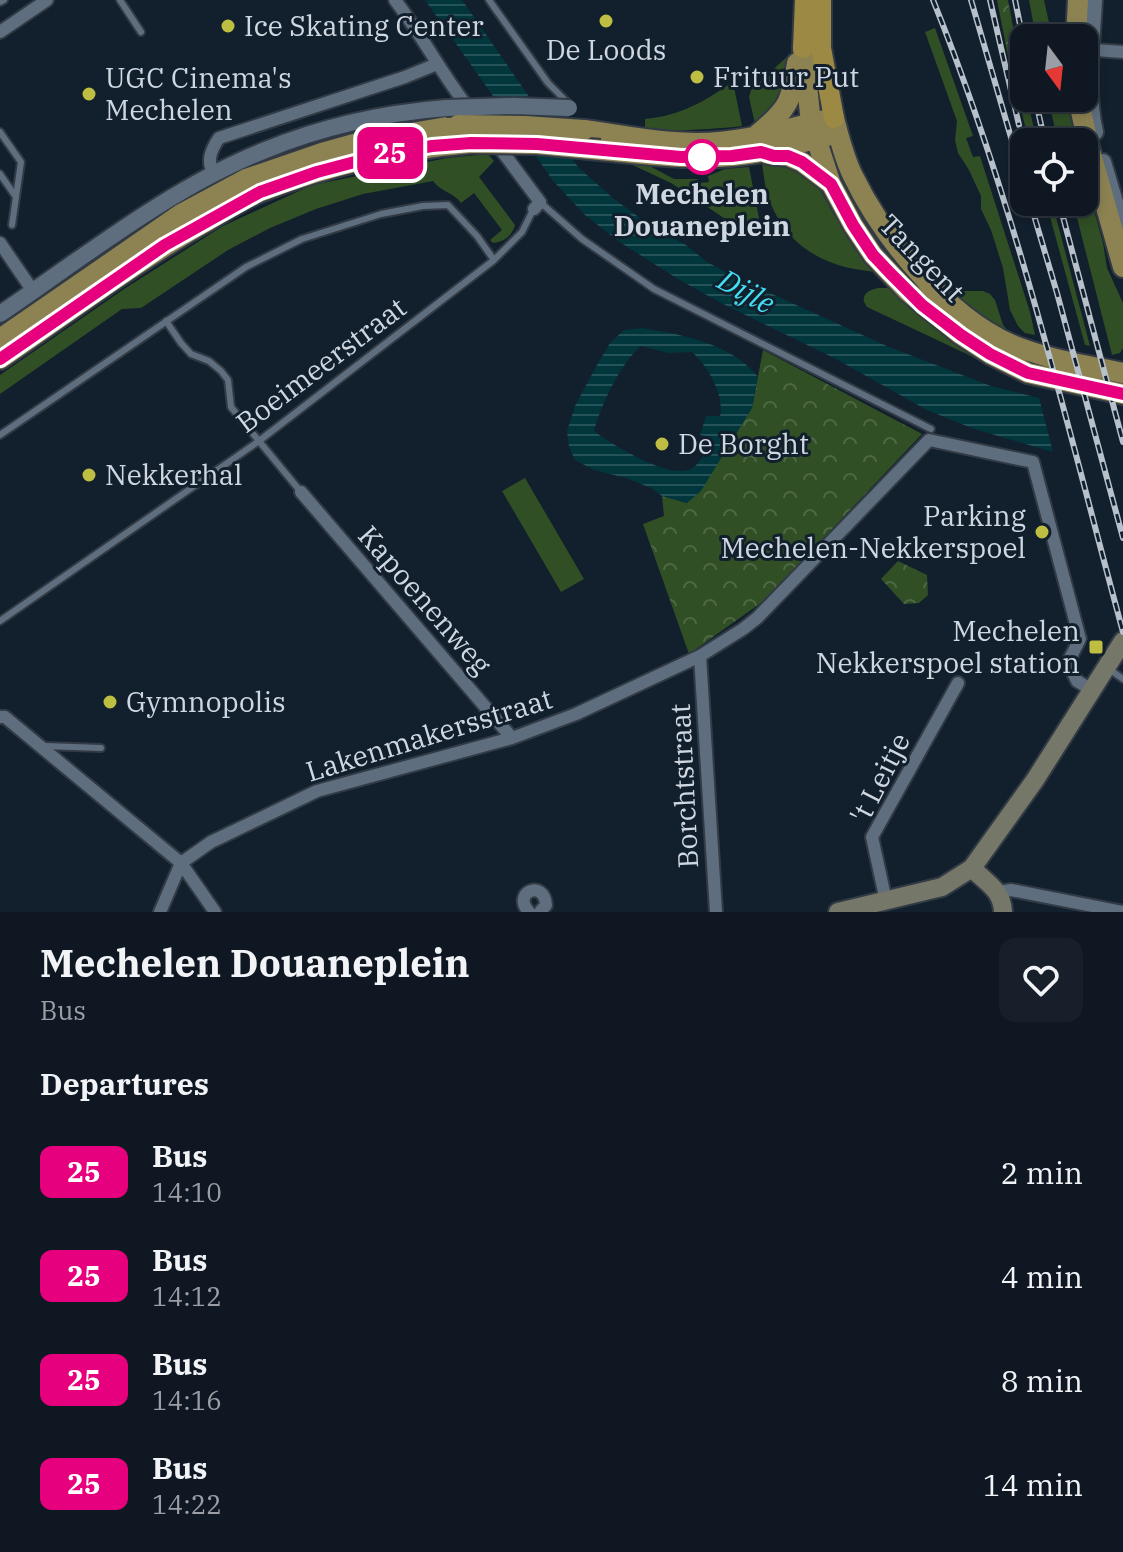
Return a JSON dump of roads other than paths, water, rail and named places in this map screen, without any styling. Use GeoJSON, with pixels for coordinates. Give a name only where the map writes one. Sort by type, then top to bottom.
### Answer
{"type":"FeatureCollection","features":[{"type":"Feature","properties":{"kind":"highway","name":"Tangent"},"geometry":{"type":"LineString","coordinates":[[803,48],[805,0]]}},
{"type":"Feature","properties":{"kind":"highway","name":"Tangent"},"geometry":{"type":"LineString","coordinates":[[821,0],[821,48],[836,126]]}},
{"type":"Feature","properties":{"kind":"main road"},"geometry":{"type":"LineString","coordinates":[[1078,0],[1081,24]]}},
{"type":"Feature","properties":{"kind":"main road","name":"Tangent"},"geometry":{"type":"LineString","coordinates":[[803,48],[813,131],[839,202],[873,255],[907,291],[990,354],[1028,373],[1123,394]]}},
{"type":"Feature","properties":{"kind":"main road"},"geometry":{"type":"LineString","coordinates":[[757,145],[792,96],[797,62],[803,48]]}},
{"type":"Feature","properties":{"kind":"main road"},"geometry":{"type":"LineString","coordinates":[[1081,112],[1123,267]]}},
{"type":"Feature","properties":{"kind":"main road"},"geometry":{"type":"LineString","coordinates":[[0,339],[181,214],[246,179],[322,153],[452,117],[667,142],[757,145],[774,156],[788,156],[802,162],[831,184]]}},
{"type":"Feature","properties":{"kind":"main road","name":"Tangent"},"geometry":{"type":"LineString","coordinates":[[836,126],[851,173],[868,206],[901,251],[950,303],[1008,343],[1044,356],[1123,373]]}},
{"type":"Feature","properties":{"kind":"main road"},"geometry":{"type":"LineString","coordinates":[[0,359],[165,245],[260,192],[317,172],[385,154],[471,143],[537,144],[681,157],[732,156],[757,145],[836,126]]}},
{"type":"Feature","properties":{"kind":"main road"},"geometry":{"type":"LineString","coordinates":[[1087,687],[1106,667],[1123,638]]}},
{"type":"Feature","properties":{"kind":"main road"},"geometry":{"type":"LineString","coordinates":[[838,912],[942,887],[975,871],[1074,718],[1096,662],[1123,638]]}},
{"type":"Feature","properties":{"kind":"main road"},"geometry":{"type":"LineString","coordinates":[[975,871],[998,892],[1003,901],[1003,912]]}},
{"type":"Feature","properties":{"kind":"street"},"geometry":{"type":"LineString","coordinates":[[0,32],[47,0]]}},
{"type":"Feature","properties":{"kind":"street"},"geometry":{"type":"LineString","coordinates":[[395,0],[456,93],[537,205]]}},
{"type":"Feature","properties":{"kind":"street"},"geometry":{"type":"LineString","coordinates":[[1089,24],[1094,0]]}},
{"type":"Feature","properties":{"kind":"street"},"geometry":{"type":"LineString","coordinates":[[1098,49],[1123,52]]}},
{"type":"Feature","properties":{"kind":"street"},"geometry":{"type":"LineString","coordinates":[[214,174],[209,166],[211,150],[219,138],[437,64]]}},
{"type":"Feature","properties":{"kind":"street"},"geometry":{"type":"LineString","coordinates":[[0,314],[122,229],[214,174],[263,151],[322,130],[405,112],[452,117],[514,106],[571,108]]}},
{"type":"Feature","properties":{"kind":"street"},"geometry":{"type":"LineString","coordinates":[[1091,112],[1123,229]]}},
{"type":"Feature","properties":{"kind":"street"},"geometry":{"type":"LineString","coordinates":[[0,243],[33,291]]}},
{"type":"Feature","properties":{"kind":"street","name":"Lakenmakersstraat"},"geometry":{"type":"LineString","coordinates":[[181,863],[211,842],[317,791],[512,738],[576,714],[700,656],[757,618],[929,440],[1033,462],[1080,639],[1068,662],[1077,681],[1087,687]]}},
{"type":"Feature","properties":{"kind":"street","name":"Kapoenenweg"},"geometry":{"type":"LineString","coordinates":[[301,492],[512,738]]}},
{"type":"Feature","properties":{"kind":"street","name":"Borchtstraat"},"geometry":{"type":"LineString","coordinates":[[700,656],[716,912]]}},
{"type":"Feature","properties":{"kind":"street","name":"'t Leitje"},"geometry":{"type":"LineString","coordinates":[[886,901],[872,837],[958,683]]}},
{"type":"Feature","properties":{"kind":"street"},"geometry":{"type":"LineString","coordinates":[[2,718],[181,863],[215,912]]}},
{"type":"Feature","properties":{"kind":"street"},"geometry":{"type":"LineString","coordinates":[[160,912],[181,863]]}},
{"type":"Feature","properties":{"kind":"street"},"geometry":{"type":"LineString","coordinates":[[998,892],[1011,890],[1123,912]]}},
{"type":"Feature","properties":{"kind":"lane"},"geometry":{"type":"LineString","coordinates":[[120,0],[141,32]]}},
{"type":"Feature","properties":{"kind":"lane"},"geometry":{"type":"LineString","coordinates":[[489,0],[548,83],[571,108]]}},
{"type":"Feature","properties":{"kind":"lane"},"geometry":{"type":"LineString","coordinates":[[0,132],[21,162],[12,225]]}},
{"type":"Feature","properties":{"kind":"lane"},"geometry":{"type":"LineString","coordinates":[[0,174],[16,197]]}},
{"type":"Feature","properties":{"kind":"lane"},"geometry":{"type":"LineString","coordinates":[[0,435],[246,267],[302,239],[381,214],[448,205],[494,260]]}},
{"type":"Feature","properties":{"kind":"lane"},"geometry":{"type":"LineString","coordinates":[[537,205],[654,289],[931,429]]}},
{"type":"Feature","properties":{"kind":"lane","name":"Boeimeerstraat"},"geometry":{"type":"LineString","coordinates":[[0,621],[259,441],[494,260],[522,232],[537,205]]}},
{"type":"Feature","properties":{"kind":"lane"},"geometry":{"type":"LineString","coordinates":[[166,321],[191,354],[209,361],[221,371],[228,380],[231,407],[301,492]]}},
{"type":"Feature","properties":{"kind":"lane"},"geometry":{"type":"LineString","coordinates":[[1106,667],[1123,679]]}},
{"type":"Feature","properties":{"kind":"lane"},"geometry":{"type":"LineString","coordinates":[[40,746],[101,748]]}},
{"type":"Feature","properties":{"kind":"water","name":"Dijle"},"geometry":{"type":"Polygon","coordinates":[[[425,0],[462,0],[578,167],[651,226],[739,279],[889,347],[991,386],[1039,398],[1053,452],[974,429],[927,410],[834,358],[719,302],[618,241],[585,215],[554,182],[425,0]]]}},
{"type":"Feature","properties":{"kind":"water"},"geometry":{"type":"Polygon","coordinates":[[[642,328],[705,342],[735,356],[758,377],[752,408],[701,491],[687,503],[662,496],[626,478],[594,470],[575,460],[569,447],[567,431],[575,406],[610,343],[624,330],[642,328]],[[641,346],[633,354],[612,386],[594,431],[656,466],[681,471],[691,469],[701,459],[711,437],[700,435],[706,416],[720,416],[721,408],[714,381],[698,358],[692,352],[668,353],[641,346]]]}},
{"type":"Feature","properties":{"kind":"railway"},"geometry":{"type":"LineString","coordinates":[[933,0],[1014,234],[1123,632]]}},
{"type":"Feature","properties":{"kind":"railway"},"geometry":{"type":"LineString","coordinates":[[971,0],[1010,134]]}},
{"type":"Feature","properties":{"kind":"railway"},"geometry":{"type":"LineString","coordinates":[[990,0],[1019,125]]}},
{"type":"Feature","properties":{"kind":"railway"},"geometry":{"type":"LineString","coordinates":[[1015,0],[1020,24]]}},
{"type":"Feature","properties":{"kind":"railway"},"geometry":{"type":"LineString","coordinates":[[1038,112],[1042,128]]}},
{"type":"Feature","properties":{"kind":"railway"},"geometry":{"type":"LineString","coordinates":[[1034,216],[1123,538]]}},
{"type":"Feature","properties":{"kind":"railway"},"geometry":{"type":"LineString","coordinates":[[1063,216],[1123,442]]}},
{"type":"Feature","properties":{"kind":"place","name":"De Loods"},"geometry":{"type":"Point","coordinates":[606,21]}},
{"type":"Feature","properties":{"kind":"place","name":"Ice Skating Center"},"geometry":{"type":"Point","coordinates":[228,26]}},
{"type":"Feature","properties":{"kind":"place","name":"Frituur Put"},"geometry":{"type":"Point","coordinates":[697,77]}},
{"type":"Feature","properties":{"kind":"place","name":"UGC Cinema's Mechelen"},"geometry":{"type":"Point","coordinates":[89,94]}},
{"type":"Feature","properties":{"kind":"place","name":"Mechelen Douaneplein"},"geometry":{"type":"Point","coordinates":[702,157]}},
{"type":"Feature","properties":{"kind":"place","name":"De Borght"},"geometry":{"type":"Point","coordinates":[662,444]}},
{"type":"Feature","properties":{"kind":"place","name":"Nekkerhal"},"geometry":{"type":"Point","coordinates":[89,475]}},
{"type":"Feature","properties":{"kind":"place","name":"Parking Mechelen-Nekkerspoel"},"geometry":{"type":"Point","coordinates":[1042,532]}},
{"type":"Feature","properties":{"kind":"place","name":"Mechelen Nekkerspoel station"},"geometry":{"type":"Point","coordinates":[1096,647]}},
{"type":"Feature","properties":{"kind":"place","name":"Gymnopolis"},"geometry":{"type":"Point","coordinates":[110,702]}}]}
